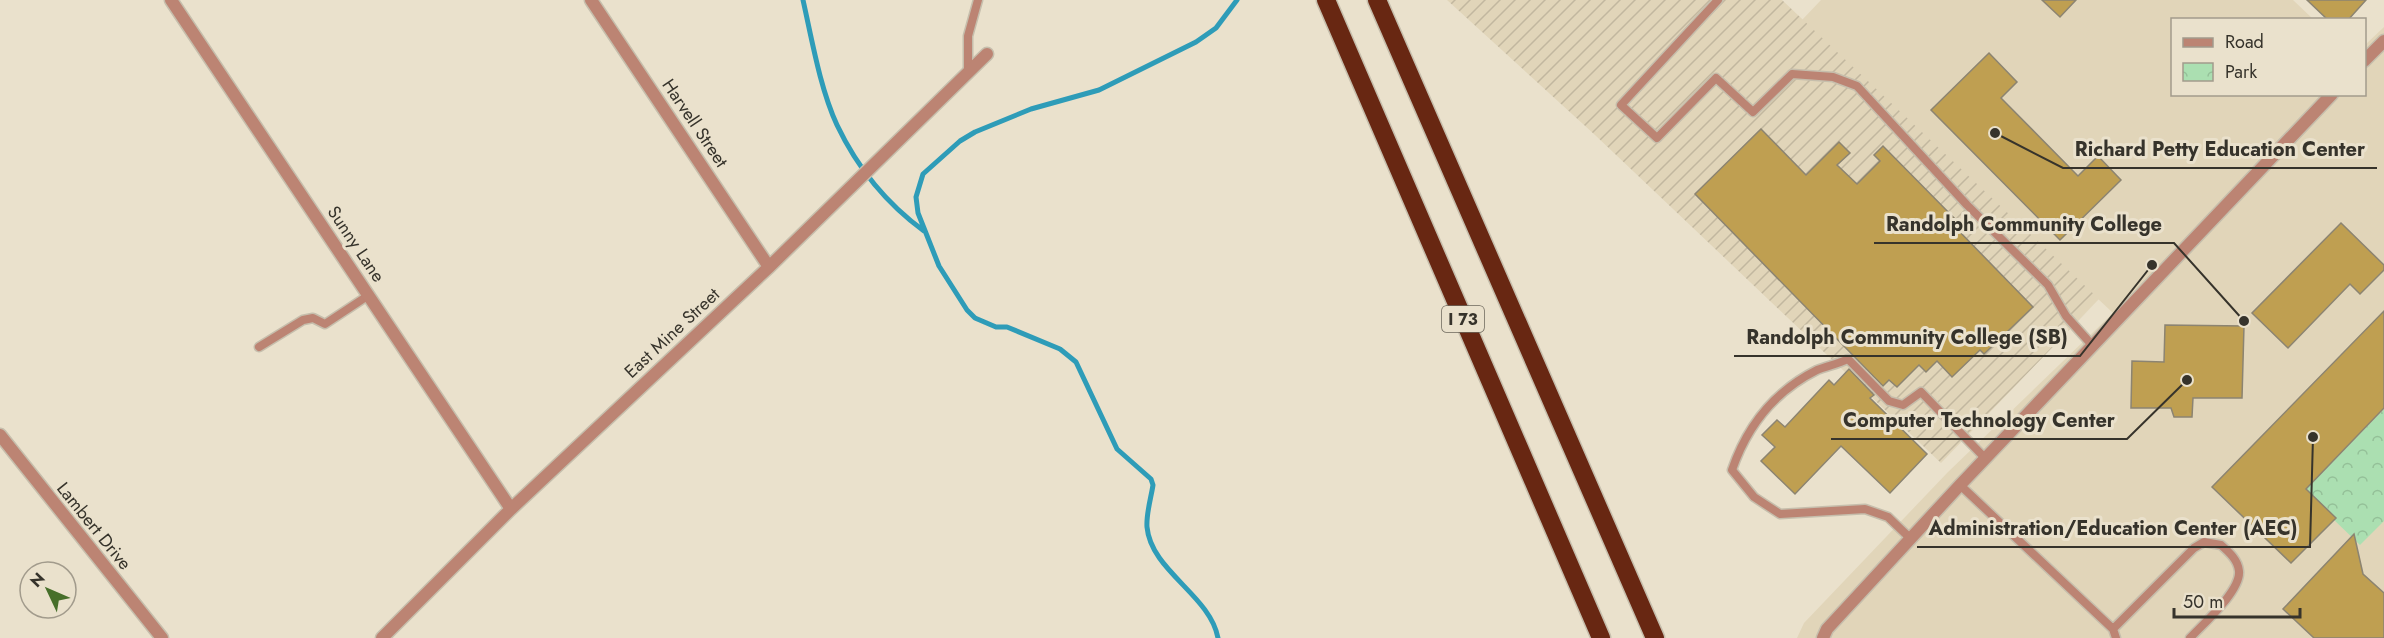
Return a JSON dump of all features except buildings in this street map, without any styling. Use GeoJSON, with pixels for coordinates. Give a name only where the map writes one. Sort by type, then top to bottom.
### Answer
{"type":"FeatureCollection","features":[{"type":"Feature","properties":{"kind":"highway","name":"I 73"},"geometry":{"type":"LineString","coordinates":[[1326,0],[1601,638]]}},
{"type":"Feature","properties":{"kind":"highway","name":"I 73"},"geometry":{"type":"LineString","coordinates":[[1377,0],[1654,638]]}},
{"type":"Feature","properties":{"kind":"street","name":"Sunny Lane"},"geometry":{"type":"LineString","coordinates":[[171,0],[511,509]]}},
{"type":"Feature","properties":{"kind":"street","name":"Harvell Street"},"geometry":{"type":"LineString","coordinates":[[591,0],[769,267]]}},
{"type":"Feature","properties":{"kind":"street"},"geometry":{"type":"LineString","coordinates":[[2366,59],[2384,41]]}},
{"type":"Feature","properties":{"kind":"street","name":"East Mine Street"},"geometry":{"type":"LineString","coordinates":[[382,638],[511,509],[769,267],[987,54]]}},
{"type":"Feature","properties":{"kind":"street"},"geometry":{"type":"LineString","coordinates":[[1823,638],[1827,629],[1985,458],[2330,96]]}},
{"type":"Feature","properties":{"kind":"street","name":"Lambert Drive"},"geometry":{"type":"LineString","coordinates":[[0,435],[162,638]]}},
{"type":"Feature","properties":{"kind":"lane"},"geometry":{"type":"LineString","coordinates":[[968,72],[968,36],[978,0]]}},
{"type":"Feature","properties":{"kind":"lane"},"geometry":{"type":"LineString","coordinates":[[1718,0],[1621,105],[1657,138],[1716,78],[1753,112],[1792,74],[1833,77],[1857,86],[1967,205],[2048,285],[2066,316],[2092,345]]}},
{"type":"Feature","properties":{"kind":"lane"},"geometry":{"type":"LineString","coordinates":[[259,346],[303,320],[313,318],[325,324],[369,295]]}},
{"type":"Feature","properties":{"kind":"lane"},"geometry":{"type":"LineString","coordinates":[[1911,539],[1888,517],[1864,509],[1780,514],[1754,497],[1732,470],[1752,426],[1781,392],[1818,370],[1848,359],[1889,400],[1903,405],[1921,392],[1985,458]]}},
{"type":"Feature","properties":{"kind":"lane"},"geometry":{"type":"LineString","coordinates":[[1960,485],[2114,633],[2194,548],[2204,542],[2222,545],[2238,564],[2240,574],[2230,596],[2190,638]]}},
{"type":"Feature","properties":{"kind":"shaded area"},"geometry":{"type":"Polygon","coordinates":[[[1447,0],[1782,0],[2099,299],[1941,463],[1595,135],[1447,0]]]}},
{"type":"Feature","properties":{"kind":"shaded area"},"geometry":{"type":"Polygon","coordinates":[[[1821,0],[2293,0],[2312,18],[2171,18],[2171,96],[2366,96],[2366,44],[2384,27],[2384,638],[1797,638],[1804,623],[1948,472],[2113,313],[1802,20],[1821,0]]]}},
{"type":"Feature","properties":{"kind":"green space"},"geometry":{"type":"Polygon","coordinates":[[[2384,409],[2384,521],[2360,545],[2304,491],[2384,409]]]}},
{"type":"Feature","properties":{"kind":"waterway"},"geometry":{"type":"LineString","coordinates":[[803,0],[826,95],[845,141],[885,197],[924,231]]}},
{"type":"Feature","properties":{"kind":"waterway"},"geometry":{"type":"LineString","coordinates":[[1218,638],[1213,623],[1204,609],[1169,570],[1151,543],[1147,527],[1153,485],[1151,479],[1117,449],[1076,362],[1060,349],[1007,327],[996,327],[975,318],[967,310],[939,266],[918,213],[916,197],[923,174],[960,141],[975,132],[1031,109],[1099,90],[1196,42],[1216,28],[1237,0]]}},
{"type":"Feature","properties":{"kind":"place","name":"Richard Petty Education Center"},"geometry":{"type":"Point","coordinates":[1995,133]}},
{"type":"Feature","properties":{"kind":"place","name":"Randolph Community College (SB)"},"geometry":{"type":"Point","coordinates":[2152,265]}},
{"type":"Feature","properties":{"kind":"place","name":"Randolph Community College"},"geometry":{"type":"Point","coordinates":[2244,321]}},
{"type":"Feature","properties":{"kind":"place","name":"Computer Technology Center"},"geometry":{"type":"Point","coordinates":[2187,380]}},
{"type":"Feature","properties":{"kind":"place","name":"Administration/Education Center (AEC)"},"geometry":{"type":"Point","coordinates":[2313,437]}}]}
